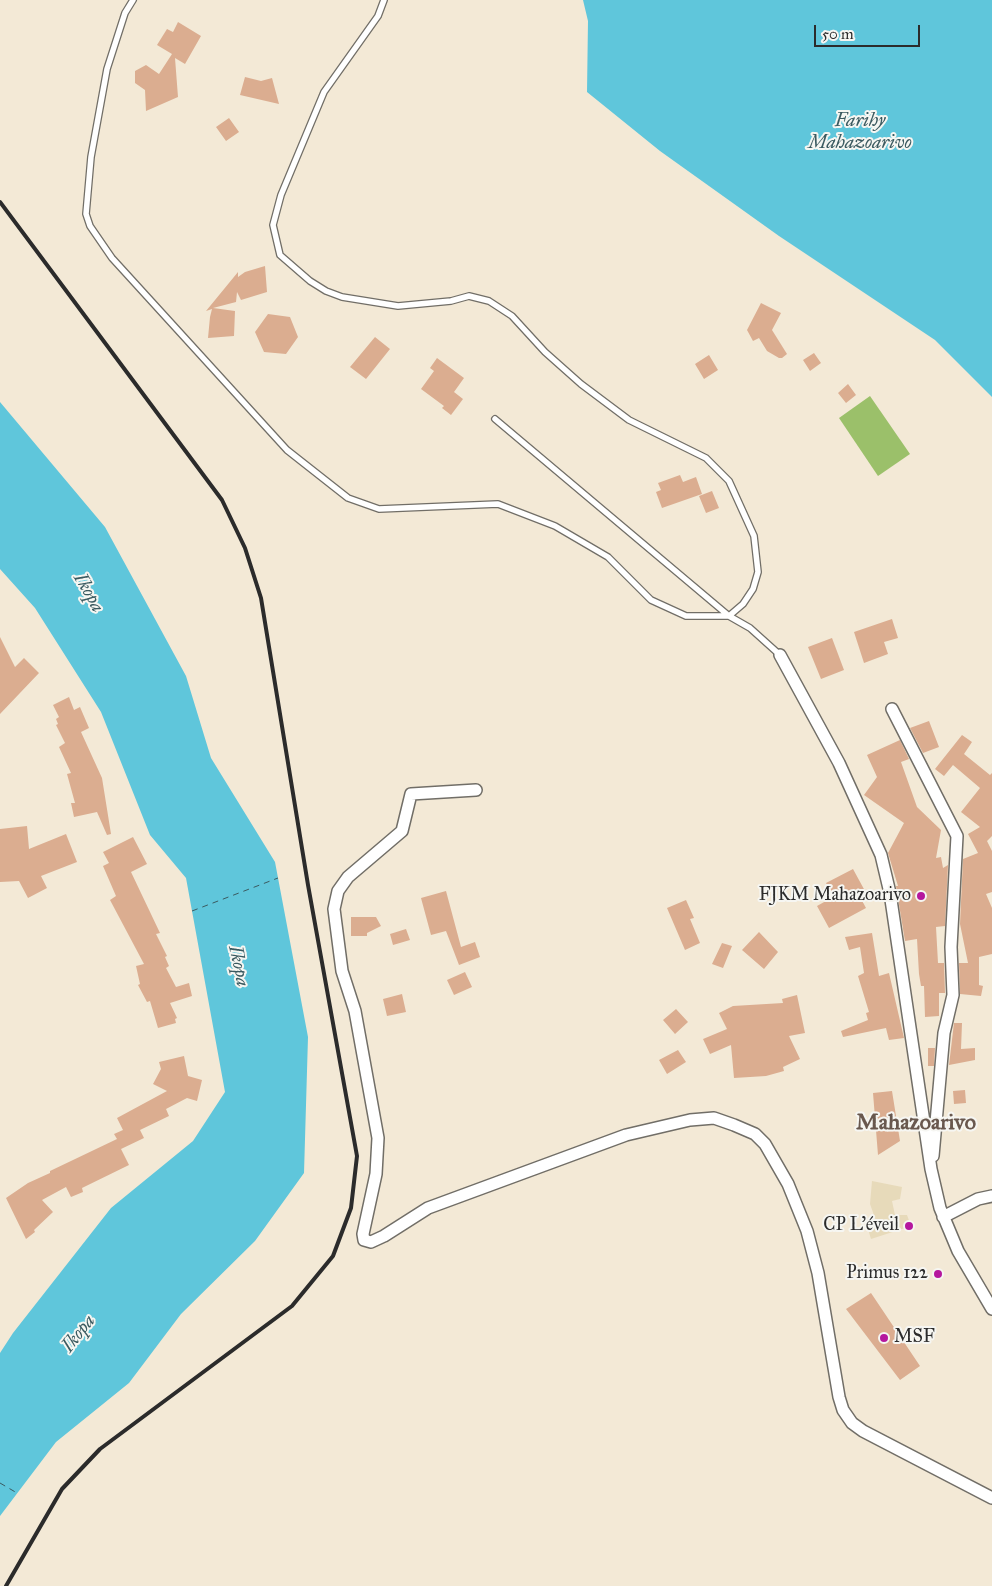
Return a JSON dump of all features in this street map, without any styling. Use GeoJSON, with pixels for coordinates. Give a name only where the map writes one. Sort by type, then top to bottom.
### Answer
{"type":"FeatureCollection","features":[{"type":"Feature","properties":{"kind":"street"},"geometry":{"type":"LineString","coordinates":[[780,655],[839,763],[881,855],[890,893],[931,1169],[943,1217],[958,1251],[992,1310]]}},
{"type":"Feature","properties":{"kind":"street"},"geometry":{"type":"LineString","coordinates":[[892,709],[957,836],[951,947],[953,995],[944,1033],[931,1169]]}},
{"type":"Feature","properties":{"kind":"street"},"geometry":{"type":"LineString","coordinates":[[476,790],[411,794],[402,831],[348,876],[338,891],[334,909],[342,971],[355,1011],[378,1138],[376,1174],[363,1234],[364,1240],[371,1242],[384,1236],[428,1208],[626,1136],[690,1120],[714,1118],[734,1125],[755,1134],[765,1144],[788,1184],[807,1231],[818,1274],[839,1397],[843,1410],[852,1423],[992,1498]]}},
{"type":"Feature","properties":{"kind":"street"},"geometry":{"type":"LineString","coordinates":[[943,1217],[978,1199],[992,1196]]}},
{"type":"Feature","properties":{"kind":"lane"},"geometry":{"type":"LineString","coordinates":[[132,0],[125,13],[107,69],[91,157],[86,214],[90,226],[112,258],[287,450],[348,498],[379,509],[498,504],[555,526],[608,558],[651,600],[686,616],[729,616],[743,604],[753,589],[758,572],[754,536],[730,481],[706,458],[630,420],[581,384],[545,352],[512,316],[489,301],[469,296],[451,301],[398,306],[342,297],[326,292],[280,255],[273,225],[281,195],[324,92],[378,16],[384,0]]}},
{"type":"Feature","properties":{"kind":"lane"},"geometry":{"type":"LineString","coordinates":[[495,419],[729,616],[750,628],[780,655]]}},
{"type":"Feature","properties":{"kind":"shaded area"},"geometry":{"type":"Polygon","coordinates":[[[872,1181],[902,1187],[900,1199],[892,1201],[895,1215],[907,1215],[911,1226],[871,1239],[867,1226],[876,1221],[870,1204],[872,1181]]]}},
{"type":"Feature","properties":{"kind":"green space"},"geometry":{"type":"Polygon","coordinates":[[[870,396],[910,454],[878,476],[839,418],[870,396]]]}},
{"type":"Feature","properties":{"kind":"water","name":"Farihy Mahazoarivo"},"geometry":{"type":"Polygon","coordinates":[[[583,0],[992,0],[992,397],[935,340],[779,236],[660,151],[587,92],[588,21],[583,0]]]}},
{"type":"Feature","properties":{"kind":"water","name":"Ikopa"},"geometry":{"type":"Polygon","coordinates":[[[0,402],[105,527],[186,676],[211,758],[275,862],[308,1037],[304,1173],[255,1241],[181,1314],[129,1383],[56,1442],[0,1516],[0,1353],[13,1333],[111,1208],[193,1141],[225,1092],[186,878],[150,835],[101,712],[35,608],[0,569],[0,402]]]}},
{"type":"Feature","properties":{"kind":"building"},"geometry":{"type":"Polygon","coordinates":[[[178,22],[201,36],[185,64],[175,58],[178,97],[146,111],[145,90],[135,83],[135,71],[146,65],[159,74],[172,54],[157,45],[167,29],[173,32],[178,22]]]}},
{"type":"Feature","properties":{"kind":"building"},"geometry":{"type":"Polygon","coordinates":[[[245,77],[261,81],[272,78],[279,104],[240,95],[245,77]]]}},
{"type":"Feature","properties":{"kind":"building"},"geometry":{"type":"Polygon","coordinates":[[[229,118],[239,132],[226,141],[216,127],[229,118]]]}},
{"type":"Feature","properties":{"kind":"building"},"geometry":{"type":"Polygon","coordinates":[[[265,266],[267,292],[241,300],[237,292],[236,302],[213,308],[235,311],[234,336],[208,338],[212,309],[206,311],[238,272],[238,277],[245,272],[265,266]]]}},
{"type":"Feature","properties":{"kind":"building"},"geometry":{"type":"Polygon","coordinates":[[[761,303],[781,313],[772,330],[787,354],[782,358],[767,351],[759,338],[753,341],[747,330],[761,303]]]}},
{"type":"Feature","properties":{"kind":"building"},"geometry":{"type":"Polygon","coordinates":[[[268,314],[290,317],[298,337],[286,354],[264,352],[255,332],[268,314]]]}},
{"type":"Feature","properties":{"kind":"building"},"geometry":{"type":"Polygon","coordinates":[[[375,337],[390,349],[366,379],[350,367],[375,337]]]}},
{"type":"Feature","properties":{"kind":"building"},"geometry":{"type":"Polygon","coordinates":[[[814,353],[821,363],[810,371],[803,360],[814,353]]]}},
{"type":"Feature","properties":{"kind":"building"},"geometry":{"type":"Polygon","coordinates":[[[709,355],[718,370],[704,379],[695,364],[709,355]]]}},
{"type":"Feature","properties":{"kind":"building"},"geometry":{"type":"Polygon","coordinates":[[[437,358],[464,378],[454,392],[463,399],[451,415],[442,408],[444,406],[421,389],[434,371],[430,368],[437,358]]]}},
{"type":"Feature","properties":{"kind":"building"},"geometry":{"type":"Polygon","coordinates":[[[848,384],[856,395],[846,403],[838,393],[848,384]]]}},
{"type":"Feature","properties":{"kind":"building"},"geometry":{"type":"Polygon","coordinates":[[[680,475],[683,482],[696,477],[702,494],[662,508],[656,492],[661,490],[658,483],[680,475]]]}},
{"type":"Feature","properties":{"kind":"building"},"geometry":{"type":"Polygon","coordinates":[[[712,491],[719,508],[706,513],[699,496],[712,491]]]}},
{"type":"Feature","properties":{"kind":"building"},"geometry":{"type":"Polygon","coordinates":[[[892,619],[898,638],[884,642],[888,654],[864,663],[854,632],[892,619]]]}},
{"type":"Feature","properties":{"kind":"building"},"geometry":{"type":"Polygon","coordinates":[[[0,637],[15,667],[24,658],[39,673],[0,714],[0,637]]]}},
{"type":"Feature","properties":{"kind":"building"},"geometry":{"type":"Polygon","coordinates":[[[832,638],[844,670],[821,679],[808,647],[832,638]]]}},
{"type":"Feature","properties":{"kind":"building"},"geometry":{"type":"Polygon","coordinates":[[[69,697],[74,710],[80,707],[89,728],[81,732],[102,778],[111,834],[107,835],[97,812],[74,817],[71,803],[75,803],[67,774],[71,773],[59,747],[65,743],[56,725],[58,724],[56,719],[59,717],[53,705],[69,697]]]}},
{"type":"Feature","properties":{"kind":"building"},"geometry":{"type":"Polygon","coordinates":[[[929,721],[939,747],[923,753],[910,728],[929,721]]]}},
{"type":"Feature","properties":{"kind":"building"},"geometry":{"type":"Polygon","coordinates":[[[962,735],[972,742],[964,754],[990,775],[992,773],[992,836],[987,841],[992,851],[992,892],[986,894],[992,908],[992,954],[979,957],[979,985],[983,986],[981,996],[960,994],[959,963],[968,963],[960,924],[963,859],[978,853],[968,834],[980,827],[961,812],[980,788],[953,765],[944,776],[935,769],[962,735]]]}},
{"type":"Feature","properties":{"kind":"building"},"geometry":{"type":"Polygon","coordinates":[[[900,740],[909,759],[901,762],[917,807],[941,830],[936,858],[941,857],[943,868],[948,865],[945,926],[936,927],[938,963],[944,963],[945,993],[939,993],[939,1016],[925,1017],[924,986],[921,986],[919,974],[917,939],[905,941],[896,886],[898,886],[888,853],[904,823],[864,795],[877,777],[867,755],[900,740]]]}},
{"type":"Feature","properties":{"kind":"building"},"geometry":{"type":"Polygon","coordinates":[[[27,826],[29,849],[66,834],[77,862],[41,876],[47,888],[28,898],[19,881],[0,882],[0,829],[27,826]]]}},
{"type":"Feature","properties":{"kind":"building"},"geometry":{"type":"Polygon","coordinates":[[[133,837],[147,864],[131,872],[160,933],[156,934],[167,956],[165,957],[169,966],[166,968],[176,987],[189,983],[192,996],[170,1003],[177,1018],[175,1019],[176,1023],[158,1028],[150,1001],[147,1002],[138,985],[140,984],[136,966],[144,964],[110,900],[116,896],[103,866],[109,863],[103,852],[133,837]]]}},
{"type":"Feature","properties":{"kind":"building"},"geometry":{"type":"Polygon","coordinates":[[[853,869],[865,891],[859,895],[866,908],[829,928],[817,906],[833,897],[826,883],[853,869]]]}},
{"type":"Feature","properties":{"kind":"building"},"geometry":{"type":"Polygon","coordinates":[[[446,891],[461,947],[475,942],[480,957],[459,965],[446,931],[431,935],[421,898],[446,891]]]}},
{"type":"Feature","properties":{"kind":"building"},"geometry":{"type":"Polygon","coordinates":[[[686,900],[694,918],[690,919],[700,943],[685,950],[667,908],[686,900]]]}},
{"type":"Feature","properties":{"kind":"building"},"geometry":{"type":"Polygon","coordinates":[[[351,917],[376,917],[381,926],[367,933],[367,936],[351,936],[351,917]]]}},
{"type":"Feature","properties":{"kind":"building"},"geometry":{"type":"Polygon","coordinates":[[[406,929],[410,940],[393,945],[390,934],[406,929]]]}},
{"type":"Feature","properties":{"kind":"building"},"geometry":{"type":"Polygon","coordinates":[[[759,932],[778,952],[764,969],[742,950],[759,932]]]}},
{"type":"Feature","properties":{"kind":"building"},"geometry":{"type":"Polygon","coordinates":[[[872,933],[879,976],[889,973],[904,1038],[889,1040],[886,1028],[843,1037],[841,1031],[868,1020],[866,1013],[869,1012],[858,976],[864,973],[860,947],[849,950],[845,937],[872,933]]]}},
{"type":"Feature","properties":{"kind":"building"},"geometry":{"type":"Polygon","coordinates":[[[722,943],[732,946],[723,968],[712,964],[722,943]]]}},
{"type":"Feature","properties":{"kind":"building"},"geometry":{"type":"Polygon","coordinates":[[[465,972],[472,987],[454,995],[447,980],[465,972]]]}},
{"type":"Feature","properties":{"kind":"building"},"geometry":{"type":"Polygon","coordinates":[[[402,994],[406,1012],[387,1016],[383,999],[402,994]]]}},
{"type":"Feature","properties":{"kind":"building"},"geometry":{"type":"Polygon","coordinates":[[[797,995],[805,1033],[789,1036],[800,1059],[783,1067],[784,1071],[766,1076],[734,1078],[731,1045],[710,1054],[703,1039],[727,1029],[719,1013],[733,1006],[783,1003],[782,999],[797,995]]]}},
{"type":"Feature","properties":{"kind":"building"},"geometry":{"type":"Polygon","coordinates":[[[676,1009],[688,1022],[675,1034],[663,1020],[676,1009]]]}},
{"type":"Feature","properties":{"kind":"building"},"geometry":{"type":"Polygon","coordinates":[[[954,1023],[962,1023],[961,1049],[975,1048],[975,1060],[949,1065],[954,1023]]]}},
{"type":"Feature","properties":{"kind":"building"},"geometry":{"type":"Polygon","coordinates":[[[928,1048],[935,1048],[934,1066],[928,1066],[928,1048]]]}},
{"type":"Feature","properties":{"kind":"building"},"geometry":{"type":"Polygon","coordinates":[[[678,1050],[686,1062],[667,1074],[659,1060],[678,1050]]]}},
{"type":"Feature","properties":{"kind":"building"},"geometry":{"type":"Polygon","coordinates":[[[184,1056],[188,1076],[202,1080],[197,1101],[187,1098],[166,1109],[169,1116],[140,1130],[144,1138],[121,1149],[129,1165],[82,1188],[83,1192],[71,1197],[66,1187],[42,1200],[53,1212],[26,1239],[6,1198],[28,1183],[50,1173],[50,1171],[117,1139],[114,1134],[123,1130],[117,1118],[167,1091],[153,1084],[161,1069],[159,1062],[184,1056]]]}},
{"type":"Feature","properties":{"kind":"building"},"geometry":{"type":"Polygon","coordinates":[[[965,1090],[966,1103],[954,1104],[953,1091],[965,1090]]]}},
{"type":"Feature","properties":{"kind":"building"},"geometry":{"type":"Polygon","coordinates":[[[892,1091],[900,1141],[878,1155],[873,1093],[892,1091]]]}},
{"type":"Feature","properties":{"kind":"building","name":"MSF"},"geometry":{"type":"Polygon","coordinates":[[[871,1293],[920,1366],[900,1380],[846,1309],[871,1293]]]}},
{"type":"Feature","properties":{"kind":"ferry route"},"geometry":{"type":"LineString","coordinates":[[192,911],[278,878]]}},
{"type":"Feature","properties":{"kind":"ferry route"},"geometry":{"type":"LineString","coordinates":[[0,1483],[17,1493]]}},
{"type":"Feature","properties":{"kind":"railway"},"geometry":{"type":"LineString","coordinates":[[0,202],[222,500],[245,548],[261,598],[308,885],[357,1156],[351,1208],[333,1256],[292,1306],[100,1449],[62,1489],[6,1586]]}},
{"type":"Feature","properties":{"kind":"place","name":"FJKM Mahazoarivo"},"geometry":{"type":"Point","coordinates":[921,896]}},
{"type":"Feature","properties":{"kind":"place","name":"CP L'éveil"},"geometry":{"type":"Point","coordinates":[909,1226]}},
{"type":"Feature","properties":{"kind":"place","name":"Primus 122"},"geometry":{"type":"Point","coordinates":[938,1274]}},
{"type":"Feature","properties":{"kind":"place","name":"MSF"},"geometry":{"type":"Point","coordinates":[884,1338]}},
{"type":"Feature","properties":{"kind":"district","name":"Mahazoarivo"},"geometry":{"type":"Point","coordinates":[916,1124]}}]}
